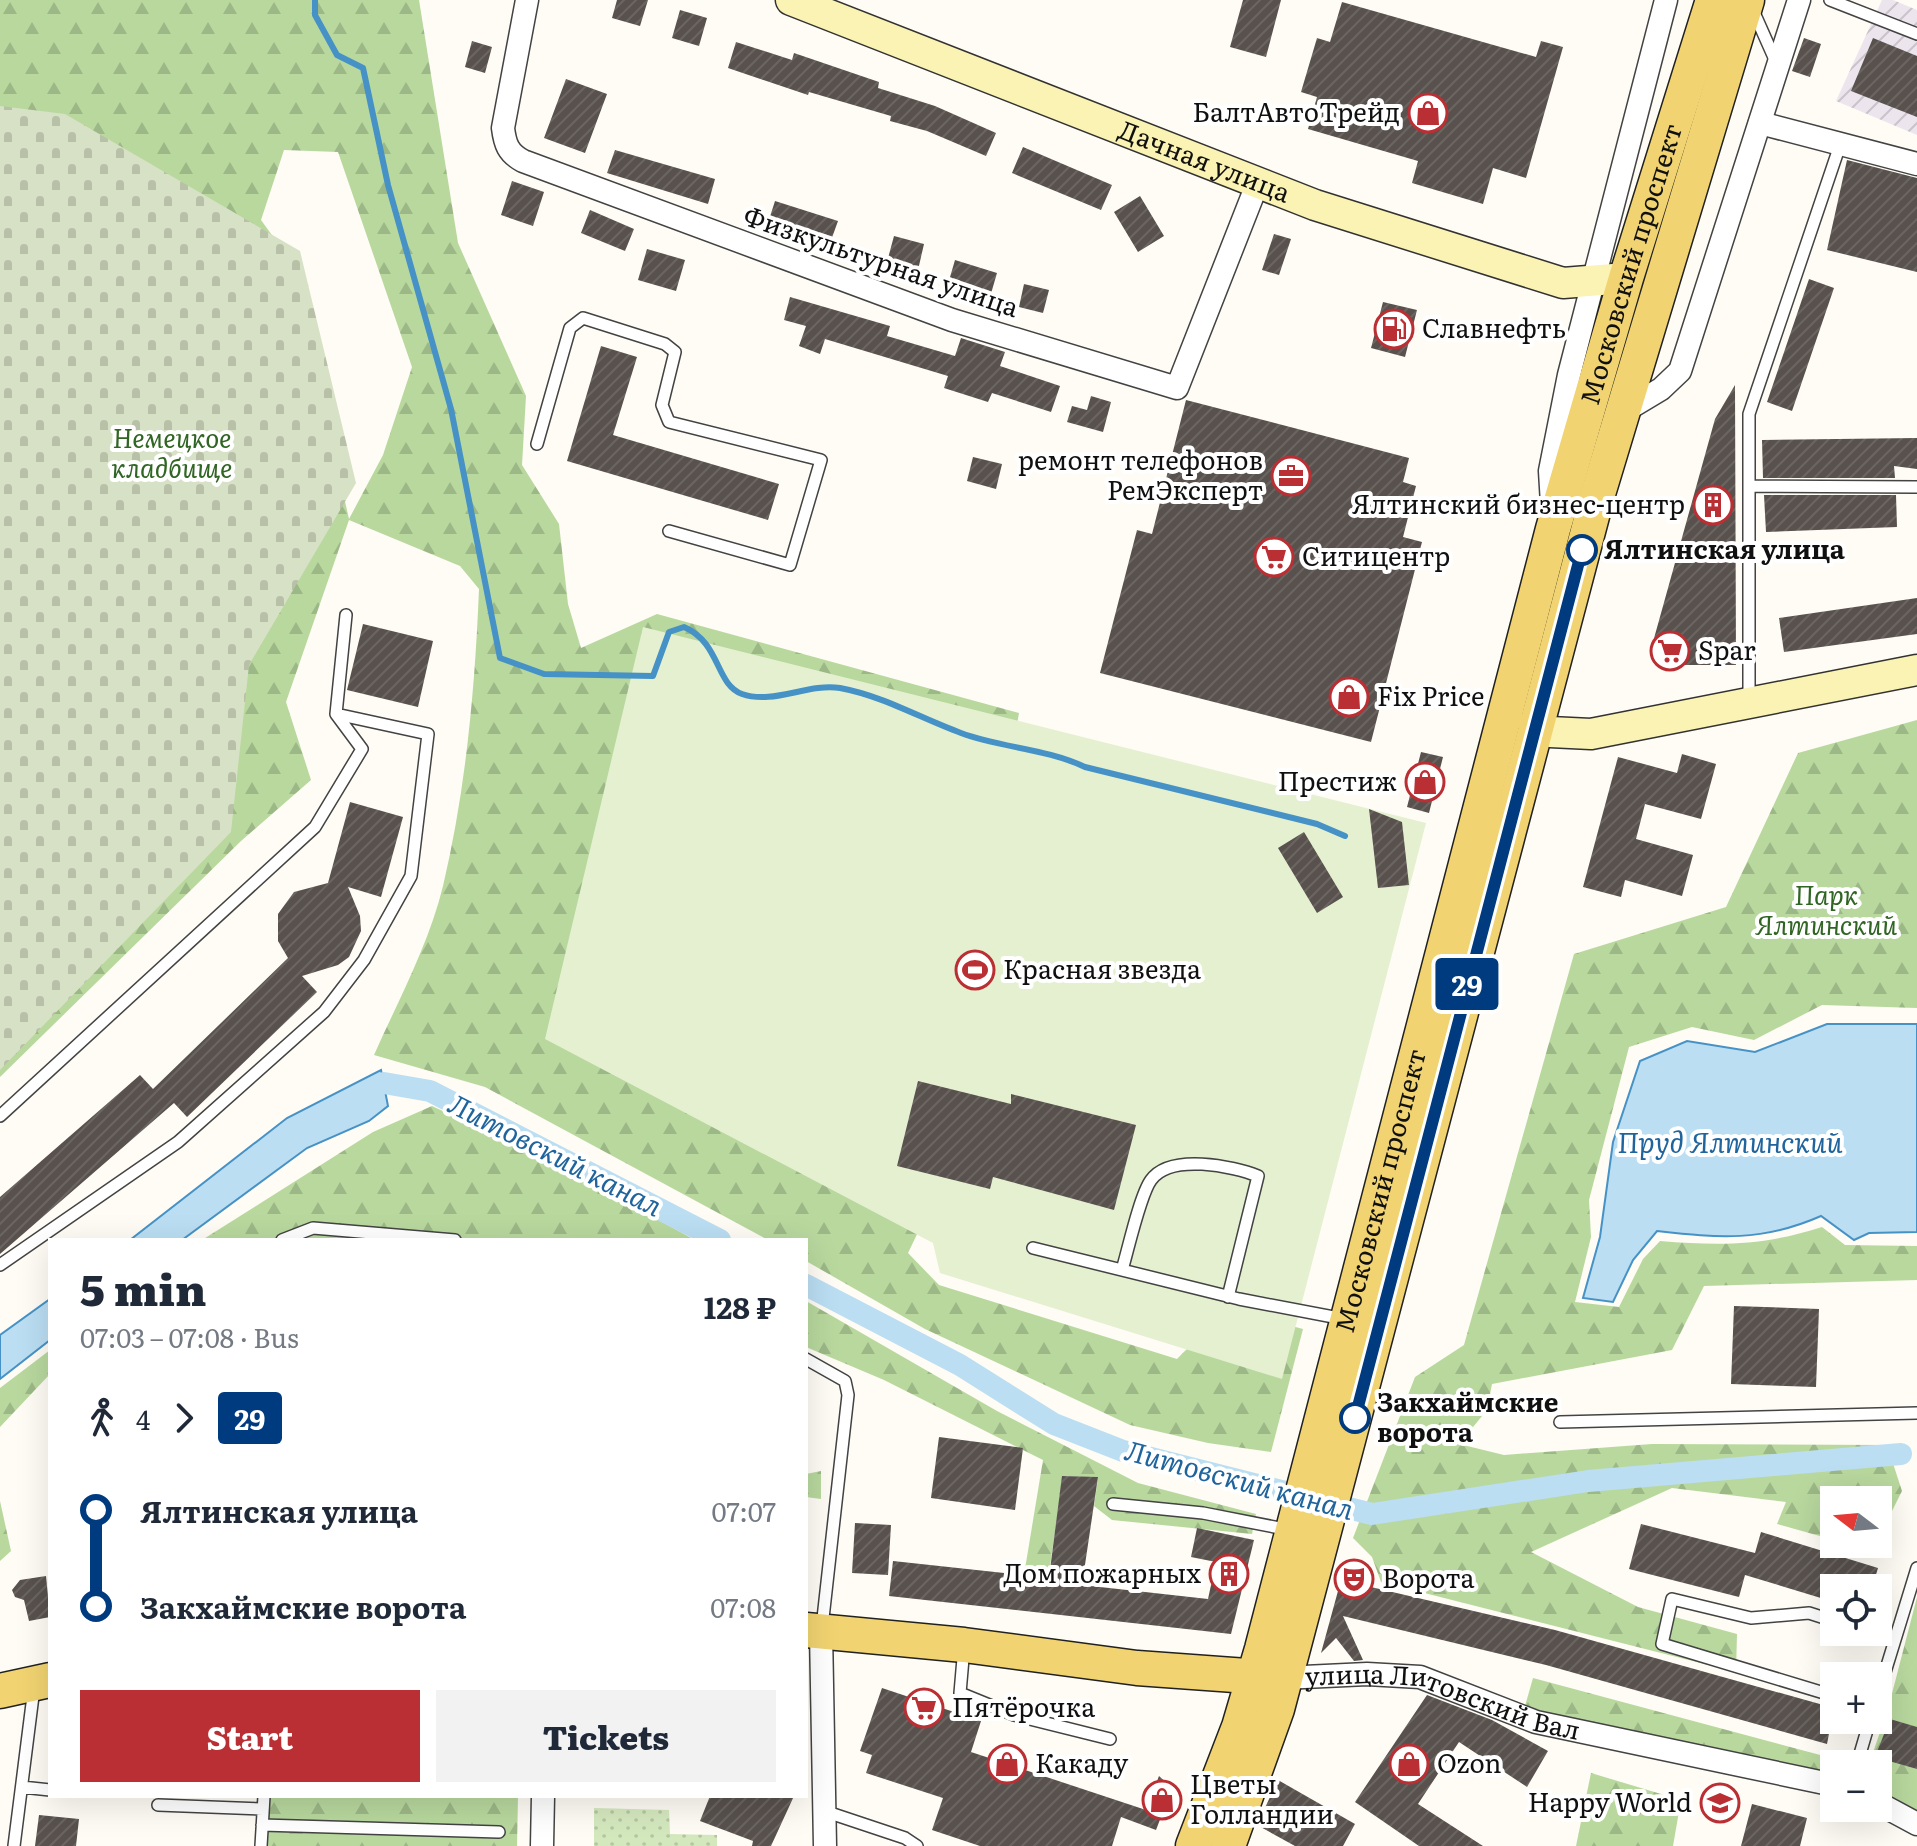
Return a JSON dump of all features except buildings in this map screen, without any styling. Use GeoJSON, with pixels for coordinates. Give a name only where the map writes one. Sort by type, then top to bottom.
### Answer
{"type":"FeatureCollection","features":[{"type":"Feature","properties":{"kind":"main road","name":"Московский проспект"},"geometry":{"type":"LineString","coordinates":[[1313,1506],[1349,1320],[1553,529],[1626,278],[1713,0]]}},
{"type":"Feature","properties":{"kind":"main road","name":"Московский проспект"},"geometry":{"type":"LineString","coordinates":[[1228,1846],[1269,1738],[1268,1678],[1313,1506],[1620,413],[1748,0]]}},
{"type":"Feature","properties":{"kind":"main road","name":"улица Литовский Вал"},"geometry":{"type":"LineString","coordinates":[[814,1631],[1268,1678]]}},
{"type":"Feature","properties":{"kind":"main road","name":"Московский проспект"},"geometry":{"type":"LineString","coordinates":[[1193,1846],[1239,1727],[1268,1678]]}},
{"type":"Feature","properties":{"kind":"main road"},"geometry":{"type":"LineString","coordinates":[[0,1691],[42,1682]]}},
{"type":"Feature","properties":{"kind":"street","name":"Физкультурная улица"},"geometry":{"type":"LineString","coordinates":[[527,0],[503,128],[505,144],[512,155],[952,320],[1177,388],[1258,182]]}},
{"type":"Feature","properties":{"kind":"street","name":"Дачная улица"},"geometry":{"type":"LineString","coordinates":[[791,0],[1315,205],[1563,283],[1626,278]]}},
{"type":"Feature","properties":{"kind":"street","name":"Московский проспект"},"geometry":{"type":"LineString","coordinates":[[1553,529],[1550,471],[1591,283],[1666,0]]}},
{"type":"Feature","properties":{"kind":"street","name":"Московский проспект"},"geometry":{"type":"LineString","coordinates":[[1620,413],[1661,389],[1680,371],[1799,0]]}},
{"type":"Feature","properties":{"kind":"street"},"geometry":{"type":"LineString","coordinates":[[1760,123],[1917,164]]}},
{"type":"Feature","properties":{"kind":"street"},"geometry":{"type":"LineString","coordinates":[[1534,724],[1564,719],[1659,721],[1917,670]]}},
{"type":"Feature","properties":{"kind":"street"},"geometry":{"type":"LineString","coordinates":[[814,1631],[825,1846]]}},
{"type":"Feature","properties":{"kind":"street","name":"улица Литовский Вал"},"geometry":{"type":"LineString","coordinates":[[1268,1678],[1367,1674],[1420,1677],[1536,1722],[1820,1782]]}},
{"type":"Feature","properties":{"kind":"street"},"geometry":{"type":"LineString","coordinates":[[542,1846],[543,1798]]}},
{"type":"Feature","properties":{"kind":"street"},"geometry":{"type":"LineString","coordinates":[[1892,1811],[1917,1824]]}},
{"type":"Feature","properties":{"kind":"lane"},"geometry":{"type":"LineString","coordinates":[[1748,0],[1778,66]]}},
{"type":"Feature","properties":{"kind":"lane"},"geometry":{"type":"LineString","coordinates":[[1830,0],[1917,34]]}},
{"type":"Feature","properties":{"kind":"lane"},"geometry":{"type":"LineString","coordinates":[[1749,704],[1749,414],[1840,145]]}},
{"type":"Feature","properties":{"kind":"lane"},"geometry":{"type":"LineString","coordinates":[[537,444],[570,328],[583,318],[665,344],[675,352],[662,405],[669,422],[821,460],[790,565],[669,531]]}},
{"type":"Feature","properties":{"kind":"lane"},"geometry":{"type":"LineString","coordinates":[[1749,486],[1917,487]]}},
{"type":"Feature","properties":{"kind":"lane"},"geometry":{"type":"LineString","coordinates":[[0,1116],[315,827],[362,749],[336,714],[346,615]]}},
{"type":"Feature","properties":{"kind":"lane"},"geometry":{"type":"LineString","coordinates":[[0,1265],[178,1142],[324,1012],[364,960],[411,876],[428,734],[336,714]]}},
{"type":"Feature","properties":{"kind":"lane"},"geometry":{"type":"LineString","coordinates":[[1122,1270],[1151,1179],[1167,1168],[1188,1164],[1231,1167],[1258,1176],[1228,1297]]}},
{"type":"Feature","properties":{"kind":"lane"},"geometry":{"type":"LineString","coordinates":[[287,1238],[313,1228],[431,1238]]}},
{"type":"Feature","properties":{"kind":"lane"},"geometry":{"type":"LineString","coordinates":[[1033,1248],[1228,1297],[1349,1320]]}},
{"type":"Feature","properties":{"kind":"lane"},"geometry":{"type":"LineString","coordinates":[[808,1360],[845,1381],[848,1395],[814,1631]]}},
{"type":"Feature","properties":{"kind":"lane"},"geometry":{"type":"LineString","coordinates":[[1560,1422],[1840,1418],[1917,1413]]}},
{"type":"Feature","properties":{"kind":"lane"},"geometry":{"type":"LineString","coordinates":[[1113,1504],[1203,1513],[1313,1506]]}},
{"type":"Feature","properties":{"kind":"lane"},"geometry":{"type":"LineString","coordinates":[[1888,1662],[1917,1568]]}},
{"type":"Feature","properties":{"kind":"lane"},"geometry":{"type":"LineString","coordinates":[[1820,1617],[1809,1613],[1751,1618],[1672,1599],[1662,1644],[1820,1692]]}},
{"type":"Feature","properties":{"kind":"lane"},"geometry":{"type":"LineString","coordinates":[[964,1645],[960,1693],[1014,1715],[1110,1739]]}},
{"type":"Feature","properties":{"kind":"lane"},"geometry":{"type":"LineString","coordinates":[[14,1846],[42,1682]]}},
{"type":"Feature","properties":{"kind":"lane"},"geometry":{"type":"LineString","coordinates":[[22,1787],[48,1790]]}},
{"type":"Feature","properties":{"kind":"lane"},"geometry":{"type":"LineString","coordinates":[[261,1846],[264,1798]]}},
{"type":"Feature","properties":{"kind":"lane"},"geometry":{"type":"LineString","coordinates":[[158,1805],[226,1802],[263,1809]]}},
{"type":"Feature","properties":{"kind":"lane"},"geometry":{"type":"LineString","coordinates":[[824,1811],[905,1838],[917,1846]]}},
{"type":"Feature","properties":{"kind":"lane"},"geometry":{"type":"LineString","coordinates":[[262,1825],[499,1832]]}},
{"type":"Feature","properties":{"kind":"shaded area"},"geometry":{"type":"Polygon","coordinates":[[[1882,0],[1893,0],[1917,10],[1917,135],[1836,101],[1882,0]]]}},
{"type":"Feature","properties":{"kind":"green space"},"geometry":{"type":"Polygon","coordinates":[[[0,0],[419,0],[458,243],[526,396],[522,465],[559,524],[568,604],[581,648],[657,614],[1019,713],[932,1203],[908,1253],[939,1285],[1177,1359],[1209,1329],[1234,1317],[1261,1318],[1303,1329],[1271,1452],[1208,1443],[1130,1425],[925,1329],[808,1262],[808,1238],[764,1238],[485,1087],[374,1055],[437,908],[458,813],[475,664],[479,589],[460,566],[349,520],[286,702],[311,780],[241,841],[0,1077],[0,0]],[[284,150],[261,220],[290,260],[349,519],[383,455],[412,367],[338,152],[284,150]]]}},
{"type":"Feature","properties":{"kind":"green space","name":"Немецкое кладбище"},"geometry":{"type":"Polygon","coordinates":[[[0,106],[65,114],[300,251],[356,483],[249,665],[231,832],[0,1070],[0,106]]]}},
{"type":"Feature","properties":{"kind":"green space","name":"Красная звезда"},"geometry":{"type":"Polygon","coordinates":[[[643,627],[1426,823],[1282,1379],[940,1273],[933,1243],[545,1039],[643,627]]]}},
{"type":"Feature","properties":{"kind":"green space","name":"Парк Ялтинский"},"geometry":{"type":"Polygon","coordinates":[[[1917,720],[1917,1008],[1822,1005],[1754,1040],[1692,1027],[1629,1047],[1589,1200],[1591,1237],[1575,1302],[1619,1307],[1643,1259],[1660,1241],[1742,1243],[1780,1238],[1822,1227],[1845,1245],[1917,1246],[1917,1280],[1704,1286],[1672,1350],[1492,1384],[1487,1410],[1459,1444],[1504,1455],[1652,1444],[1887,1445],[1902,1491],[1892,1511],[1892,1486],[1820,1486],[1820,1536],[1777,1524],[1786,1502],[1672,1488],[1531,1552],[1638,1607],[1737,1634],[1736,1672],[1381,1582],[1372,1557],[1353,1538],[1415,1377],[1464,1345],[1574,954],[1726,907],[1798,753],[1917,720]]]}},
{"type":"Feature","properties":{"kind":"green space"},"geometry":{"type":"Polygon","coordinates":[[[432,1106],[556,1164],[691,1238],[205,1238],[373,1132],[432,1106]]]}},
{"type":"Feature","properties":{"kind":"green space"},"geometry":{"type":"Polygon","coordinates":[[[808,1302],[997,1411],[1138,1483],[1256,1514],[1252,1534],[1112,1520],[1094,1506],[1098,1478],[1063,1476],[1050,1566],[1042,1573],[1025,1569],[1043,1460],[884,1380],[808,1348],[808,1302]]]}},
{"type":"Feature","properties":{"kind":"green space"},"geometry":{"type":"Polygon","coordinates":[[[48,1352],[48,1376],[0,1427],[0,1388],[48,1352]]]}},
{"type":"Feature","properties":{"kind":"green space"},"geometry":{"type":"Polygon","coordinates":[[[821,1471],[821,1499],[808,1497],[808,1474],[821,1471]]]}},
{"type":"Feature","properties":{"kind":"green space"},"geometry":{"type":"Polygon","coordinates":[[[0,1501],[11,1551],[0,1561],[0,1501]]]}},
{"type":"Feature","properties":{"kind":"green space"},"geometry":{"type":"Polygon","coordinates":[[[1917,1597],[1917,1812],[1892,1800],[1892,1750],[1874,1750],[1879,1734],[1892,1734],[1892,1694],[1917,1597]]]}},
{"type":"Feature","properties":{"kind":"green space"},"geometry":{"type":"Polygon","coordinates":[[[1533,1678],[1820,1755],[1820,1770],[1580,1721],[1525,1706],[1533,1678]]]}},
{"type":"Feature","properties":{"kind":"green space"},"geometry":{"type":"Polygon","coordinates":[[[1591,1773],[1681,1800],[1673,1846],[1576,1846],[1591,1773]]]}},
{"type":"Feature","properties":{"kind":"green space"},"geometry":{"type":"Polygon","coordinates":[[[257,1798],[518,1798],[517,1846],[255,1846],[257,1798]]]}},
{"type":"Feature","properties":{"kind":"green space"},"geometry":{"type":"Polygon","coordinates":[[[594,1808],[669,1810],[670,1834],[717,1835],[717,1846],[594,1846],[594,1808]]]}},
{"type":"Feature","properties":{"kind":"water","name":"Пруд Ялтинский"},"geometry":{"type":"Polygon","coordinates":[[[1827,1024],[1917,1024],[1917,1232],[1869,1233],[1854,1240],[1821,1216],[1779,1230],[1740,1236],[1657,1231],[1633,1260],[1613,1302],[1583,1298],[1600,1237],[1613,1142],[1640,1061],[1687,1041],[1755,1052],[1827,1024]]]}},
{"type":"Feature","properties":{"kind":"water"},"geometry":{"type":"Polygon","coordinates":[[[381,1070],[388,1106],[369,1121],[307,1148],[185,1238],[133,1238],[287,1118],[381,1070]]]}},
{"type":"Feature","properties":{"kind":"water"},"geometry":{"type":"Polygon","coordinates":[[[48,1300],[48,1342],[0,1379],[0,1335],[48,1300]]]}},
{"type":"Feature","properties":{"kind":"waterway"},"geometry":{"type":"LineString","coordinates":[[315,0],[315,15],[337,55],[363,68],[388,185],[451,409],[500,658],[544,674],[653,676],[669,632],[684,627],[705,643],[727,682],[742,694],[766,697],[816,688],[840,688],[886,702],[976,738],[1317,824],[1345,836]]}},
{"type":"Feature","properties":{"kind":"waterway","name":"Литовский канал"},"geometry":{"type":"LineString","coordinates":[[384,1083],[430,1091],[716,1238]]}},
{"type":"Feature","properties":{"kind":"waterway","name":"Литовский канал"},"geometry":{"type":"LineString","coordinates":[[808,1286],[960,1365],[1054,1424],[1123,1451],[1372,1514],[1588,1481],[1901,1454]]}},
{"type":"Feature","properties":{"kind":"bus line","name":"29"},"geometry":{"type":"LineString","coordinates":[[1355,1418],[1582,550]]}},
{"type":"Feature","properties":{"kind":"place","name":"БалтАвтоТрейд"},"geometry":{"type":"Point","coordinates":[1428,113]}},
{"type":"Feature","properties":{"kind":"place","name":"Славнефть"},"geometry":{"type":"Point","coordinates":[1394,329]}},
{"type":"Feature","properties":{"kind":"place","name":"ремонт телефонов РемЭксперт"},"geometry":{"type":"Point","coordinates":[1291,476]}},
{"type":"Feature","properties":{"kind":"place","name":"Ялтинский бизнес-центр"},"geometry":{"type":"Point","coordinates":[1713,505]}},
{"type":"Feature","properties":{"kind":"place","name":"Ялтинская улица"},"geometry":{"type":"Point","coordinates":[1582,550]}},
{"type":"Feature","properties":{"kind":"place","name":"Ситицентр"},"geometry":{"type":"Point","coordinates":[1274,557]}},
{"type":"Feature","properties":{"kind":"place","name":"Spar"},"geometry":{"type":"Point","coordinates":[1670,651]}},
{"type":"Feature","properties":{"kind":"place","name":"Fix Price"},"geometry":{"type":"Point","coordinates":[1349,697]}},
{"type":"Feature","properties":{"kind":"place","name":"Престиж"},"geometry":{"type":"Point","coordinates":[1425,782]}},
{"type":"Feature","properties":{"kind":"place","name":"Красная звезда"},"geometry":{"type":"Point","coordinates":[975,970]}},
{"type":"Feature","properties":{"kind":"place","name":"Закхаймские ворота"},"geometry":{"type":"Point","coordinates":[1355,1418]}},
{"type":"Feature","properties":{"kind":"place","name":"Дом пожарных"},"geometry":{"type":"Point","coordinates":[1229,1574]}},
{"type":"Feature","properties":{"kind":"place","name":"Ворота"},"geometry":{"type":"Point","coordinates":[1354,1579]}},
{"type":"Feature","properties":{"kind":"place","name":"Пятёрочка"},"geometry":{"type":"Point","coordinates":[924,1708]}},
{"type":"Feature","properties":{"kind":"place","name":"Какаду"},"geometry":{"type":"Point","coordinates":[1007,1764]}},
{"type":"Feature","properties":{"kind":"place","name":"Ozon"},"geometry":{"type":"Point","coordinates":[1409,1764]}},
{"type":"Feature","properties":{"kind":"place","name":"Цветы Голландии"},"geometry":{"type":"Point","coordinates":[1162,1800]}},
{"type":"Feature","properties":{"kind":"place","name":"Happy World"},"geometry":{"type":"Point","coordinates":[1720,1803]}}]}
